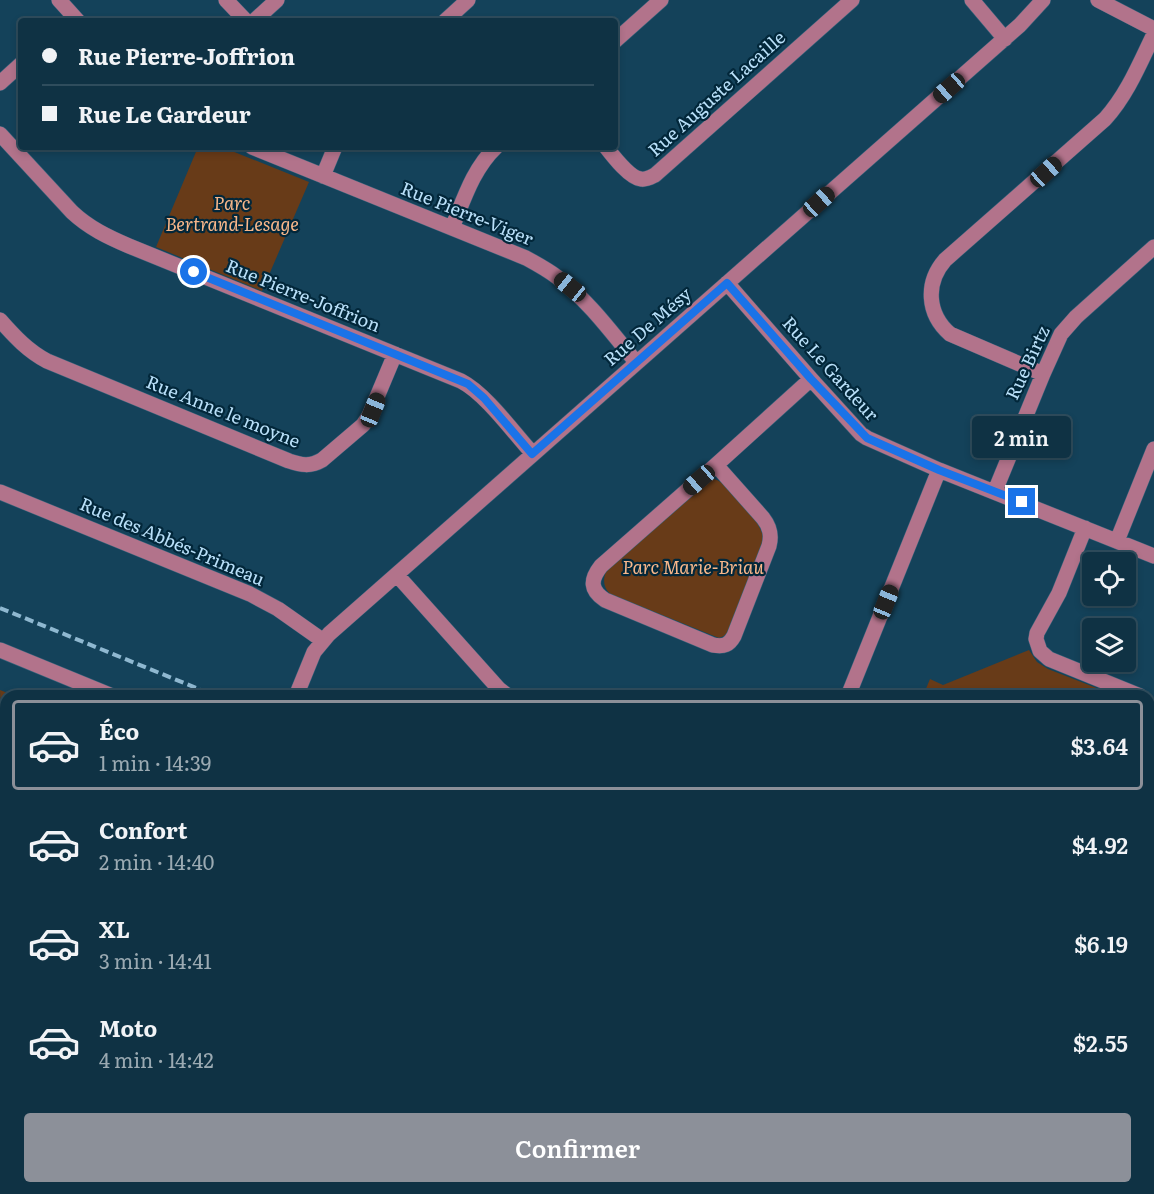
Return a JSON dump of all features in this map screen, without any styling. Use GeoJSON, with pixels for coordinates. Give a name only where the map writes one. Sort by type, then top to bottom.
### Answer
{"type":"FeatureCollection","features":[{"type":"Feature","properties":{"kind":"street"},"geometry":{"type":"LineString","coordinates":[[59,0],[72,18]]}},
{"type":"Feature","properties":{"kind":"street"},"geometry":{"type":"LineString","coordinates":[[226,0],[243,18]]}},
{"type":"Feature","properties":{"kind":"street"},"geometry":{"type":"LineString","coordinates":[[257,18],[277,0]]}},
{"type":"Feature","properties":{"kind":"street"},"geometry":{"type":"LineString","coordinates":[[448,18],[468,0]]}},
{"type":"Feature","properties":{"kind":"street"},"geometry":{"type":"LineString","coordinates":[[618,38],[661,0]]}},
{"type":"Feature","properties":{"kind":"street","name":"Rue Auguste Lacaille"},"geometry":{"type":"LineString","coordinates":[[609,150],[635,177],[642,180],[655,175],[852,0]]}},
{"type":"Feature","properties":{"kind":"street"},"geometry":{"type":"LineString","coordinates":[[972,0],[1005,39]]}},
{"type":"Feature","properties":{"kind":"street","name":"Rue De Mésy"},"geometry":{"type":"LineString","coordinates":[[299,690],[322,640],[1005,39],[1043,0]]}},
{"type":"Feature","properties":{"kind":"street"},"geometry":{"type":"LineString","coordinates":[[1098,0],[1154,29]]}},
{"type":"Feature","properties":{"kind":"street"},"geometry":{"type":"LineString","coordinates":[[1043,374],[950,334],[939,323],[933,309],[931,293],[934,278],[945,260],[1114,110],[1154,34]]}},
{"type":"Feature","properties":{"kind":"street"},"geometry":{"type":"LineString","coordinates":[[0,82],[18,67]]}},
{"type":"Feature","properties":{"kind":"street","name":"Rue Pierre-Joffrion"},"geometry":{"type":"LineString","coordinates":[[0,134],[82,222],[100,233],[461,381],[484,398],[532,454]]}},
{"type":"Feature","properties":{"kind":"street","name":"Rue Pierre-Viger"},"geometry":{"type":"LineString","coordinates":[[259,150],[526,258],[544,268],[582,299],[636,362]]}},
{"type":"Feature","properties":{"kind":"street"},"geometry":{"type":"LineString","coordinates":[[323,176],[334,150]]}},
{"type":"Feature","properties":{"kind":"street"},"geometry":{"type":"LineString","coordinates":[[452,228],[475,172],[493,150]]}},
{"type":"Feature","properties":{"kind":"street","name":"Rue Birtz"},"geometry":{"type":"LineString","coordinates":[[995,491],[1056,344],[1067,326],[1154,247]]}},
{"type":"Feature","properties":{"kind":"street","name":"Rue Le Gardeur"},"geometry":{"type":"LineString","coordinates":[[727,283],[811,379],[867,438],[939,470],[1154,556]]}},
{"type":"Feature","properties":{"kind":"street","name":"Rue Anne le moyne"},"geometry":{"type":"LineString","coordinates":[[0,320],[21,344],[47,361],[298,464],[307,465],[322,460],[366,422],[395,354]]}},
{"type":"Feature","properties":{"kind":"street"},"geometry":{"type":"LineString","coordinates":[[716,465],[763,518],[771,535],[769,546],[734,636],[725,646],[713,645],[605,600],[596,592],[593,579],[600,566],[811,379]]}},
{"type":"Feature","properties":{"kind":"street"},"geometry":{"type":"LineString","coordinates":[[1117,541],[1154,449]]}},
{"type":"Feature","properties":{"kind":"street"},"geometry":{"type":"LineString","coordinates":[[850,690],[939,470]]}},
{"type":"Feature","properties":{"kind":"street","name":"Rue des Abbés-Primeau"},"geometry":{"type":"LineString","coordinates":[[0,492],[250,594],[278,609],[322,640]]}},
{"type":"Feature","properties":{"kind":"street"},"geometry":{"type":"LineString","coordinates":[[1085,528],[1059,593],[1037,633],[1038,646],[1049,659],[1125,690]]}},
{"type":"Feature","properties":{"kind":"street"},"geometry":{"type":"LineString","coordinates":[[396,574],[500,690]]}},
{"type":"Feature","properties":{"kind":"street"},"geometry":{"type":"LineString","coordinates":[[0,650],[97,690]]}},
{"type":"Feature","properties":{"kind":"green space","name":"Parc Bertrand-Lesage"},"geometry":{"type":"Polygon","coordinates":[[[197,150],[229,150],[309,182],[262,291],[156,247],[197,150]]]}},
{"type":"Feature","properties":{"kind":"green space","name":"Parc Marie-Briau"},"geometry":{"type":"Polygon","coordinates":[[[713,479],[722,483],[757,522],[763,535],[763,541],[728,632],[719,638],[610,594],[604,580],[606,571],[707,481],[713,479]]]}},
{"type":"Feature","properties":{"kind":"green space"},"geometry":{"type":"Polygon","coordinates":[[[1029,650],[1037,662],[1048,669],[1102,690],[925,690],[930,679],[943,685],[1029,650]]]}},
{"type":"Feature","properties":{"kind":"railway"},"geometry":{"type":"LineString","coordinates":[[0,608],[201,690]]}},
{"type":"Feature","properties":{"kind":"route"},"geometry":{"type":"LineString","coordinates":[[194,272],[468,384],[484,398],[532,454],[727,283],[861,434],[939,470],[1022,502]]}}]}
